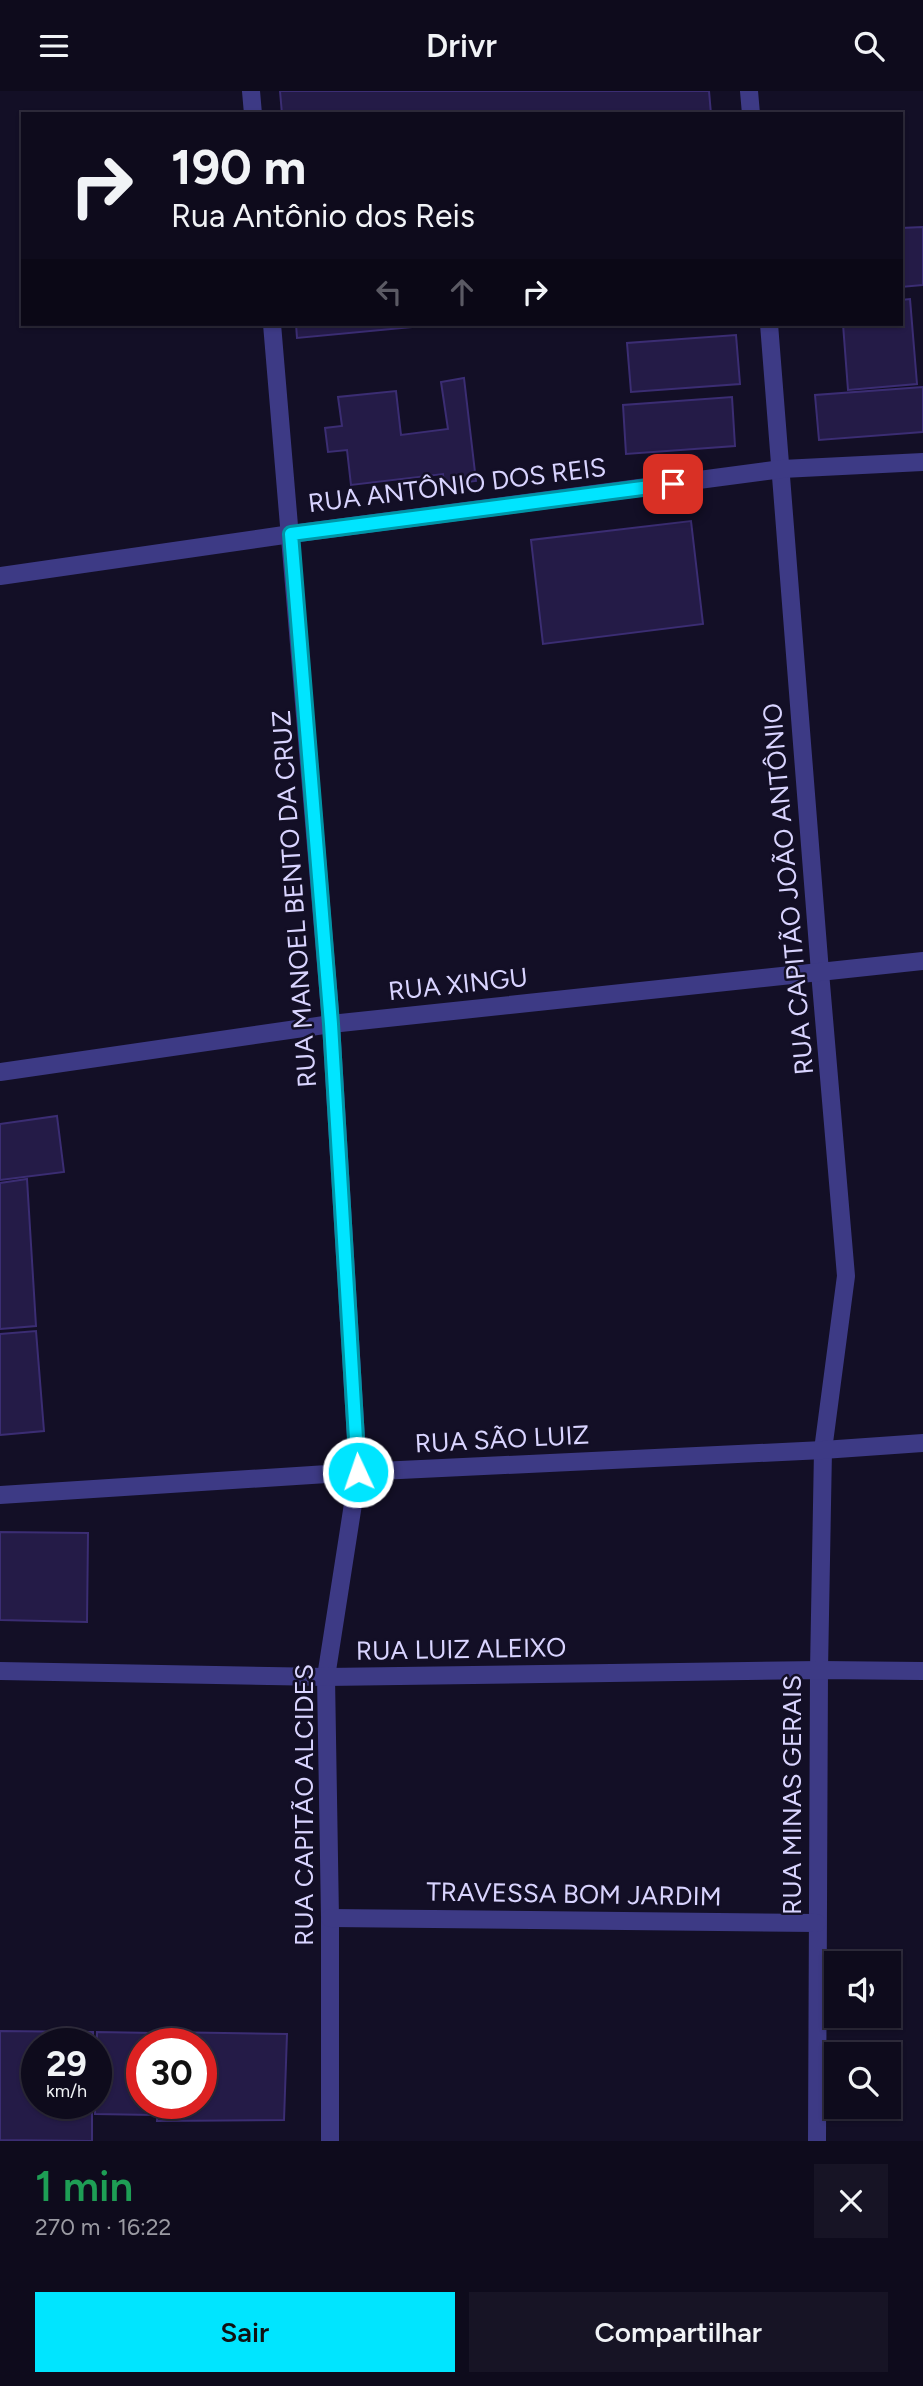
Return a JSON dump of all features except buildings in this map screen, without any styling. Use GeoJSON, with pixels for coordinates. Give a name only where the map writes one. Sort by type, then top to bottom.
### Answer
{"type":"FeatureCollection","features":[{"type":"Feature","properties":{"kind":"street"},"geometry":{"type":"LineString","coordinates":[[251,91],[253,112]]}},
{"type":"Feature","properties":{"kind":"street"},"geometry":{"type":"LineString","coordinates":[[749,91],[751,112]]}},
{"type":"Feature","properties":{"kind":"street","name":"RUA MANOEL BENTO DA CRUZ"},"geometry":{"type":"LineString","coordinates":[[272,326],[331,1024],[358,1472]]}},
{"type":"Feature","properties":{"kind":"street","name":"RUA CAPITÃO JOÃO ANTÔNIO"},"geometry":{"type":"LineString","coordinates":[[769,326],[846,1276],[823,1450]]}},
{"type":"Feature","properties":{"kind":"street","name":"RUA ANTÔNIO DOS REIS"},"geometry":{"type":"LineString","coordinates":[[0,576],[291,534],[782,469],[923,462]]}},
{"type":"Feature","properties":{"kind":"street","name":"RUA XINGU"},"geometry":{"type":"LineString","coordinates":[[0,1072],[331,1024],[923,961]]}},
{"type":"Feature","properties":{"kind":"street","name":"RUA SÃO LUIZ"},"geometry":{"type":"LineString","coordinates":[[0,1495],[358,1472],[923,1443]]}},
{"type":"Feature","properties":{"kind":"street","name":"RUA MINAS GERAIS"},"geometry":{"type":"LineString","coordinates":[[817,2141],[823,1450]]}},
{"type":"Feature","properties":{"kind":"street","name":"RUA CAPITÃO ALCIDES"},"geometry":{"type":"LineString","coordinates":[[330,2141],[326,1677],[358,1472]]}},
{"type":"Feature","properties":{"kind":"street","name":"RUA LUIZ ALEIXO"},"geometry":{"type":"LineString","coordinates":[[0,1671],[326,1677],[923,1671]]}},
{"type":"Feature","properties":{"kind":"street","name":"TRAVESSA BOM JARDIM"},"geometry":{"type":"LineString","coordinates":[[330,1918],[817,1923]]}},
{"type":"Feature","properties":{"kind":"route"},"geometry":{"type":"LineString","coordinates":[[358,1472],[331,1024],[291,534],[673,484]]}}]}
